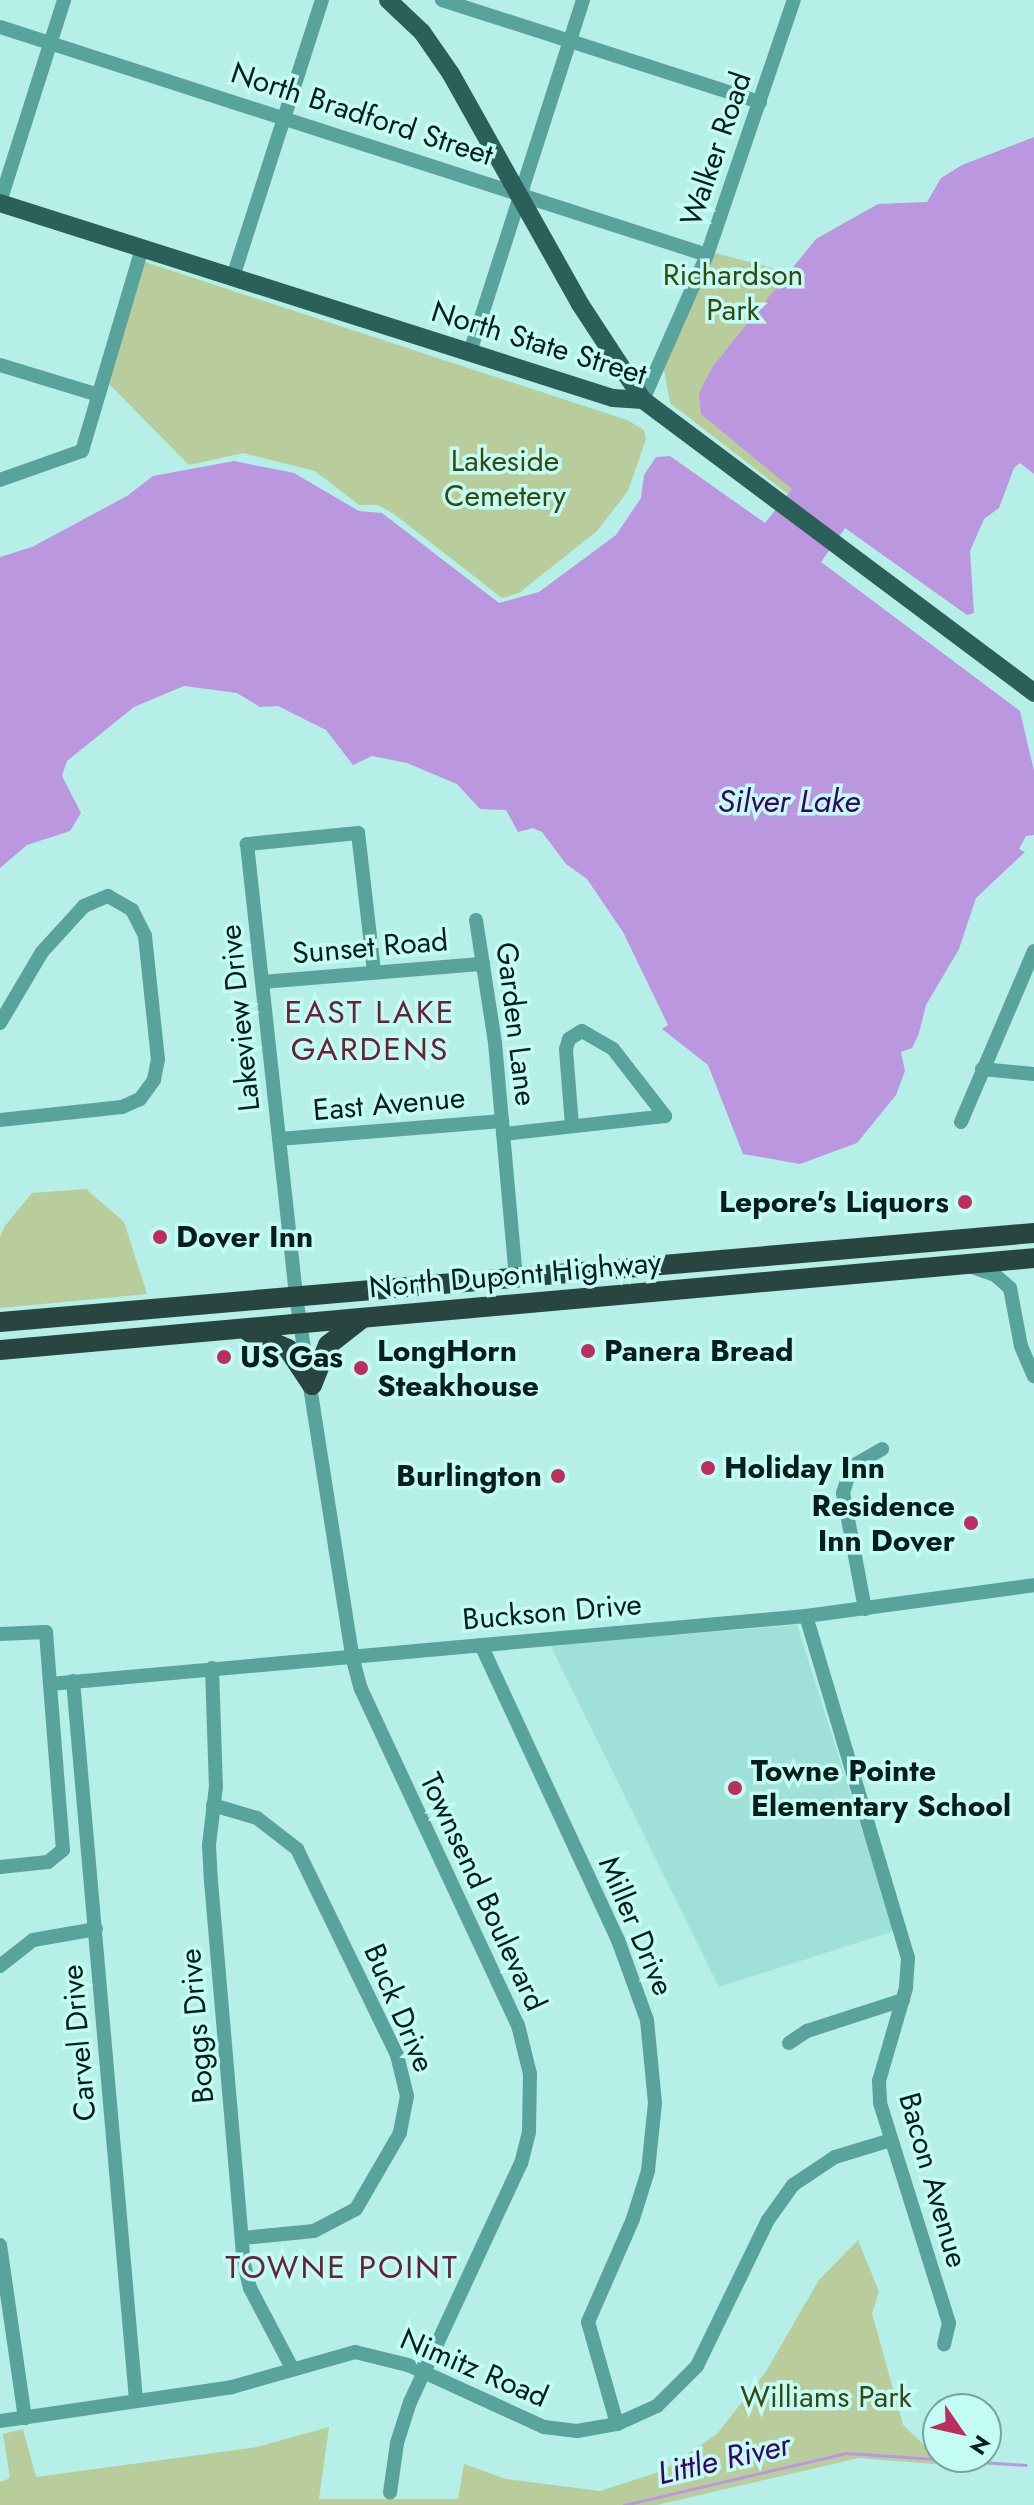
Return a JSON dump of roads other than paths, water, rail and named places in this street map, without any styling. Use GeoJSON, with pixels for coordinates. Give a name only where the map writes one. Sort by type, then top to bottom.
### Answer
{"type":"FeatureCollection","features":[{"type":"Feature","properties":{"kind":"highway","name":"North Dupont Highway"},"geometry":{"type":"LineString","coordinates":[[0,1322],[1034,1233]]}},
{"type":"Feature","properties":{"kind":"highway"},"geometry":{"type":"LineString","coordinates":[[894,1270],[905,1252],[946,1248],[961,1239]]}},
{"type":"Feature","properties":{"kind":"highway","name":"North Dupont Highway"},"geometry":{"type":"LineString","coordinates":[[0,1350],[1034,1258]]}},
{"type":"Feature","properties":{"kind":"highway"},"geometry":{"type":"LineString","coordinates":[[312,1385],[328,1345],[363,1318]]}},
{"type":"Feature","properties":{"kind":"highway"},"geometry":{"type":"LineString","coordinates":[[237,1329],[270,1337],[288,1349],[312,1385]]}},
{"type":"Feature","properties":{"kind":"main road"},"geometry":{"type":"LineString","coordinates":[[388,0],[437,51],[580,304],[643,400]]}},
{"type":"Feature","properties":{"kind":"main road","name":"North State Street"},"geometry":{"type":"LineString","coordinates":[[0,202],[613,398],[643,400],[1034,693]]}},
{"type":"Feature","properties":{"kind":"street"},"geometry":{"type":"LineString","coordinates":[[0,202],[64,0]]}},
{"type":"Feature","properties":{"kind":"street"},"geometry":{"type":"LineString","coordinates":[[233,277],[322,0]]}},
{"type":"Feature","properties":{"kind":"street"},"geometry":{"type":"LineString","coordinates":[[442,0],[760,102]]}},
{"type":"Feature","properties":{"kind":"street"},"geometry":{"type":"LineString","coordinates":[[470,352],[583,0]]}},
{"type":"Feature","properties":{"kind":"street","name":"Walker Road"},"geometry":{"type":"LineString","coordinates":[[643,400],[707,255],[794,0]]}},
{"type":"Feature","properties":{"kind":"street","name":"North Bradford Street"},"geometry":{"type":"LineString","coordinates":[[0,27],[707,255]]}},
{"type":"Feature","properties":{"kind":"street"},"geometry":{"type":"LineString","coordinates":[[0,480],[82,451],[142,248]]}},
{"type":"Feature","properties":{"kind":"street"},"geometry":{"type":"LineString","coordinates":[[0,365],[99,395]]}},
{"type":"Feature","properties":{"kind":"street","name":"Lakeview Drive"},"geometry":{"type":"LineString","coordinates":[[296,1297],[247,844],[358,833],[374,971]]}},
{"type":"Feature","properties":{"kind":"street"},"geometry":{"type":"LineString","coordinates":[[0,1023],[42,952],[84,906],[108,896],[132,910],[145,936],[158,1059],[154,1080],[140,1099],[122,1107],[0,1120]]}},
{"type":"Feature","properties":{"kind":"street","name":"Garden Lane"},"geometry":{"type":"LineString","coordinates":[[476,920],[503,1128],[516,1277]]}},
{"type":"Feature","properties":{"kind":"street"},"geometry":{"type":"LineString","coordinates":[[961,1122],[1034,951]]}},
{"type":"Feature","properties":{"kind":"street","name":"Sunset Road"},"geometry":{"type":"LineString","coordinates":[[262,982],[483,964]]}},
{"type":"Feature","properties":{"kind":"street","name":"East Avenue"},"geometry":{"type":"LineString","coordinates":[[279,1139],[572,1126],[665,1116],[613,1049],[582,1031],[569,1039],[566,1049],[572,1126]]}},
{"type":"Feature","properties":{"kind":"street"},"geometry":{"type":"LineString","coordinates":[[982,1069],[1034,1074]]}},
{"type":"Feature","properties":{"kind":"street"},"geometry":{"type":"LineString","coordinates":[[960,1263],[995,1275],[1010,1288],[1021,1346],[1034,1376]]}},
{"type":"Feature","properties":{"kind":"street","name":"Townsend Boulevard"},"geometry":{"type":"LineString","coordinates":[[296,1297],[352,1656],[361,1689],[518,2025],[530,2074],[529,2132],[521,2163],[402,2424],[390,2493]]}},
{"type":"Feature","properties":{"kind":"street"},"geometry":{"type":"LineString","coordinates":[[865,1609],[843,1493],[851,1467],[882,1449]]}},
{"type":"Feature","properties":{"kind":"street","name":"Buckson Drive"},"geometry":{"type":"LineString","coordinates":[[50,1684],[806,1616],[1034,1585]]}},
{"type":"Feature","properties":{"kind":"street","name":"Bacon Avenue"},"geometry":{"type":"LineString","coordinates":[[806,1616],[901,1925],[908,1958],[903,2000],[879,2081],[891,2140],[949,2323],[944,2344]]}},
{"type":"Feature","properties":{"kind":"street"},"geometry":{"type":"LineString","coordinates":[[0,1634],[46,1632],[63,1850],[48,1862],[0,1867]]}},
{"type":"Feature","properties":{"kind":"street","name":"Miller Drive"},"geometry":{"type":"LineString","coordinates":[[481,1645],[618,1940],[647,2020],[655,2103],[648,2171],[633,2219],[588,2322],[617,2424]]}},
{"type":"Feature","properties":{"kind":"street","name":"Boggs Drive"},"geometry":{"type":"LineString","coordinates":[[212,1668],[211,1881],[242,2238],[247,2279],[292,2368]]}},
{"type":"Feature","properties":{"kind":"street","name":"Carvel Drive"},"geometry":{"type":"LineString","coordinates":[[73,1681],[136,2400]]}},
{"type":"Feature","properties":{"kind":"street","name":"Buck Drive"},"geometry":{"type":"LineString","coordinates":[[213,1805],[257,1818],[297,1849],[397,2055],[407,2096],[400,2133],[356,2209],[314,2231],[242,2238]]}},
{"type":"Feature","properties":{"kind":"street"},"geometry":{"type":"LineString","coordinates":[[61,1806],[83,1808]]}},
{"type":"Feature","properties":{"kind":"street"},"geometry":{"type":"LineString","coordinates":[[0,1966],[33,1940],[96,1929]]}},
{"type":"Feature","properties":{"kind":"street"},"geometry":{"type":"LineString","coordinates":[[789,2043],[807,2031],[903,2000]]}},
{"type":"Feature","properties":{"kind":"street","name":"Nimitz Road"},"geometry":{"type":"LineString","coordinates":[[0,2421],[232,2387],[355,2352],[424,2371],[544,2427],[577,2431],[617,2424],[657,2406],[697,2366],[768,2220],[793,2185],[835,2157],[891,2140]]}},
{"type":"Feature","properties":{"kind":"street"},"geometry":{"type":"LineString","coordinates":[[0,2245],[25,2418]]}},
{"type":"Feature","properties":{"kind":"water","name":"Silver Lake"},"geometry":{"type":"Polygon","coordinates":[[[1034,137],[1034,474],[1020,463],[1014,468],[999,508],[984,519],[970,551],[974,613],[967,615],[845,528],[821,562],[1020,711],[1034,771],[1034,835],[1026,836],[1019,849],[1025,852],[976,898],[959,949],[926,1005],[912,1048],[901,1052],[905,1071],[896,1095],[857,1143],[800,1164],[743,1154],[708,1065],[662,1029],[668,1025],[623,932],[587,879],[566,864],[542,832],[533,828],[518,832],[506,810],[480,809],[457,784],[407,763],[372,756],[353,765],[326,730],[278,706],[260,707],[237,693],[184,686],[134,707],[67,761],[62,776],[81,813],[70,831],[27,845],[0,868],[0,557],[32,547],[127,496],[153,476],[234,461],[294,473],[359,511],[382,513],[499,603],[539,592],[616,535],[641,498],[644,475],[656,457],[670,456],[765,523],[792,489],[701,414],[699,393],[713,366],[816,239],[878,204],[927,202],[941,178],[962,165],[1034,137]]]}},
{"type":"Feature","properties":{"kind":"waterway","name":"Little River"},"geometry":{"type":"LineString","coordinates":[[624,2505],[846,2453],[1026,2465]]}},
{"type":"Feature","properties":{"kind":"place","name":"Lepore's Liquors"},"geometry":{"type":"Point","coordinates":[965,1202]}},
{"type":"Feature","properties":{"kind":"place","name":"Dover Inn"},"geometry":{"type":"Point","coordinates":[160,1237]}},
{"type":"Feature","properties":{"kind":"place","name":"Panera Bread"},"geometry":{"type":"Point","coordinates":[588,1351]}},
{"type":"Feature","properties":{"kind":"place","name":"US Gas"},"geometry":{"type":"Point","coordinates":[224,1357]}},
{"type":"Feature","properties":{"kind":"place","name":"LongHorn Steakhouse"},"geometry":{"type":"Point","coordinates":[361,1368]}},
{"type":"Feature","properties":{"kind":"place","name":"Holiday Inn"},"geometry":{"type":"Point","coordinates":[708,1468]}},
{"type":"Feature","properties":{"kind":"place","name":"Burlington"},"geometry":{"type":"Point","coordinates":[558,1476]}},
{"type":"Feature","properties":{"kind":"place","name":"Residence Inn Dover"},"geometry":{"type":"Point","coordinates":[971,1523]}},
{"type":"Feature","properties":{"kind":"place","name":"Towne Pointe Elementary School"},"geometry":{"type":"Point","coordinates":[735,1788]}},
{"type":"Feature","properties":{"kind":"district","name":"EAST LAKE GARDENS"},"geometry":{"type":"Point","coordinates":[370,1032]}},
{"type":"Feature","properties":{"kind":"district","name":"TOWNE POINT"},"geometry":{"type":"Point","coordinates":[342,2267]}},
{"type":"Feature","properties":{"kind":"park label","name":"Richardson Park"},"geometry":{"type":"Point","coordinates":[733,292]}},
{"type":"Feature","properties":{"kind":"park label","name":"Lakeside Cemetery"},"geometry":{"type":"Point","coordinates":[505,478]}},
{"type":"Feature","properties":{"kind":"park label","name":"Williams Park"},"geometry":{"type":"Point","coordinates":[826,2397]}}]}
